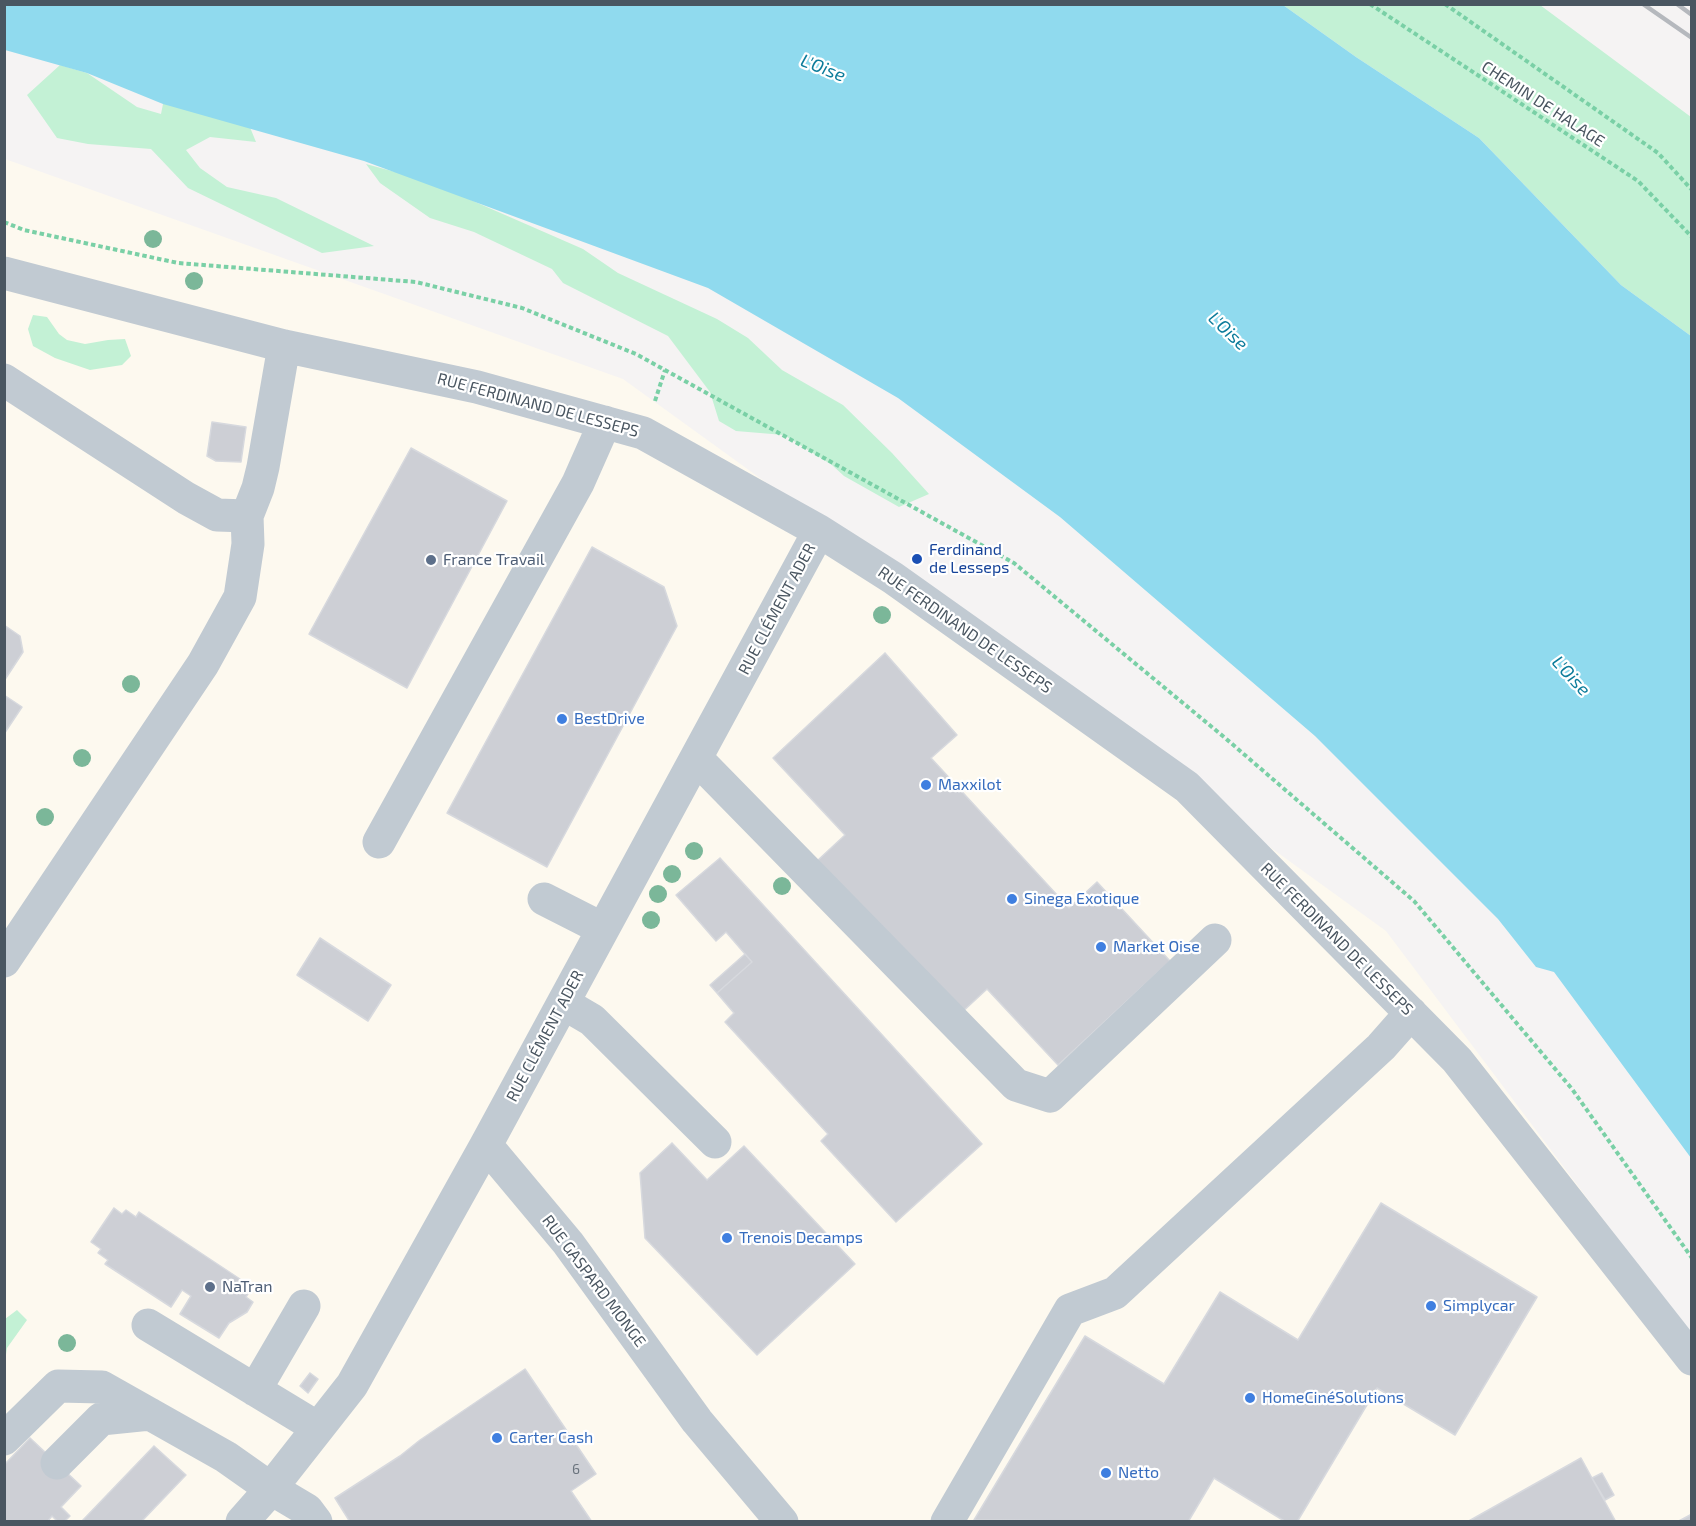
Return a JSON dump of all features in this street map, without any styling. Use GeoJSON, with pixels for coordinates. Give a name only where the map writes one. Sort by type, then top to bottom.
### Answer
{"type":"FeatureCollection","features":[{"type":"Feature","properties":{"kind":"street","name":"RUE FERDINAND DE LESSEPS"},"geometry":{"type":"LineString","coordinates":[[4,273],[284,346],[477,387],[643,433],[819,531],[893,578],[1187,787],[1457,1060],[1692,1359]]}},
{"type":"Feature","properties":{"kind":"street"},"geometry":{"type":"LineString","coordinates":[[4,961],[204,664],[240,597],[248,548],[247,516],[263,467],[284,346]]}},
{"type":"Feature","properties":{"kind":"street"},"geometry":{"type":"LineString","coordinates":[[4,380],[186,498],[217,515],[247,516]]}},
{"type":"Feature","properties":{"kind":"street"},"geometry":{"type":"LineString","coordinates":[[379,843],[578,483],[605,422]]}},
{"type":"Feature","properties":{"kind":"street","name":"RUE CLÉMENT ADER"},"geometry":{"type":"LineString","coordinates":[[242,1521],[352,1385],[486,1145],[819,531]]}},
{"type":"Feature","properties":{"kind":"street"},"geometry":{"type":"LineString","coordinates":[[696,758],[1016,1086],[1050,1096],[1215,940]]}},
{"type":"Feature","properties":{"kind":"street"},"geometry":{"type":"LineString","coordinates":[[544,899],[603,929]]}},
{"type":"Feature","properties":{"kind":"street"},"geometry":{"type":"LineString","coordinates":[[563,1003],[592,1020],[715,1142]]}},
{"type":"Feature","properties":{"kind":"street"},"geometry":{"type":"LineString","coordinates":[[947,1521],[1070,1310],[1116,1293],[1381,1047],[1411,1013]]}},
{"type":"Feature","properties":{"kind":"street","name":"RUE GASPARD MONGE"},"geometry":{"type":"LineString","coordinates":[[486,1145],[568,1243],[697,1421],[782,1521]]}},
{"type":"Feature","properties":{"kind":"street"},"geometry":{"type":"LineString","coordinates":[[255,1390],[304,1306]]}},
{"type":"Feature","properties":{"kind":"street"},"geometry":{"type":"LineString","coordinates":[[148,1325],[318,1428]]}},
{"type":"Feature","properties":{"kind":"street"},"geometry":{"type":"LineString","coordinates":[[4,1439],[58,1386],[102,1387],[226,1457],[270,1488],[307,1510],[316,1521]]}},
{"type":"Feature","properties":{"kind":"street"},"geometry":{"type":"LineString","coordinates":[[57,1463],[100,1419],[150,1414]]}},
{"type":"Feature","properties":{"kind":"street","name":"RUE GASPARD MONGE"},"geometry":{"type":"LineString","coordinates":[[697,1421],[751,1521]]}},
{"type":"Feature","properties":{"kind":"path","name":"CHEMIN DE HALAGE"},"geometry":{"type":"LineString","coordinates":[[1370,4],[1638,181],[1692,237]]}},
{"type":"Feature","properties":{"kind":"path"},"geometry":{"type":"LineString","coordinates":[[1445,4],[1658,153],[1692,190]]}},
{"type":"Feature","properties":{"kind":"shaded area"},"geometry":{"type":"Polygon","coordinates":[[[5,159],[623,379],[1386,931],[1691,1336],[1691,1521],[5,1522],[5,159]]]}},
{"type":"Feature","properties":{"kind":"green space"},"geometry":{"type":"Polygon","coordinates":[[[1283,5],[1540,5],[1691,117],[1691,336],[1621,285],[1479,138],[1356,57],[1283,5]]]}},
{"type":"Feature","properties":{"kind":"green space"},"geometry":{"type":"Polygon","coordinates":[[[60,65],[87,73],[137,107],[161,114],[163,104],[238,98],[256,142],[210,137],[186,150],[200,168],[227,187],[276,198],[374,246],[322,253],[188,188],[151,149],[88,144],[57,138],[27,95],[60,65]]]}},
{"type":"Feature","properties":{"kind":"green space"},"geometry":{"type":"Polygon","coordinates":[[[366,164],[425,180],[583,249],[618,273],[717,319],[748,338],[782,370],[843,405],[892,453],[929,494],[899,507],[844,476],[832,465],[784,435],[736,431],[719,421],[710,392],[668,336],[563,283],[552,269],[474,232],[430,218],[380,183],[366,164]]]}},
{"type":"Feature","properties":{"kind":"green space"},"geometry":{"type":"Polygon","coordinates":[[[33,315],[47,317],[59,334],[67,340],[85,344],[125,339],[131,356],[122,365],[90,370],[55,358],[33,346],[28,329],[33,315]]]}},
{"type":"Feature","properties":{"kind":"green space"},"geometry":{"type":"Polygon","coordinates":[[[17,1310],[27,1320],[7,1348],[5,1361],[5,1319],[17,1310]]]}},
{"type":"Feature","properties":{"kind":"water","name":"L'Oise"},"geometry":{"type":"Polygon","coordinates":[[[4,5],[1283,5],[1356,57],[1479,138],[1621,285],[1691,336],[1691,1158],[1554,972],[1536,967],[1498,919],[1315,736],[1060,517],[898,398],[708,288],[364,161],[163,104],[87,73],[5,50],[4,5]]]}},
{"type":"Feature","properties":{"kind":"building"},"geometry":{"type":"Polygon","coordinates":[[[212,422],[246,427],[241,462],[216,461],[207,456],[212,422]]]}},
{"type":"Feature","properties":{"kind":"building"},"geometry":{"type":"Polygon","coordinates":[[[411,448],[507,501],[407,688],[309,634],[411,448]]]}},
{"type":"Feature","properties":{"kind":"building","name":"BestDrive"},"geometry":{"type":"Polygon","coordinates":[[[592,547],[664,587],[677,626],[547,867],[447,813],[592,547]]]}},
{"type":"Feature","properties":{"kind":"building"},"geometry":{"type":"Polygon","coordinates":[[[4,625],[20,636],[23,652],[4,681],[4,625]]]}},
{"type":"Feature","properties":{"kind":"building"},"geometry":{"type":"Polygon","coordinates":[[[885,653],[957,735],[931,758],[1069,908],[1097,882],[1170,961],[1058,1065],[987,989],[960,1014],[817,861],[845,835],[773,758],[885,653]]]}},
{"type":"Feature","properties":{"kind":"building"},"geometry":{"type":"Polygon","coordinates":[[[4,695],[22,707],[4,734],[4,695]]]}},
{"type":"Feature","properties":{"kind":"building"},"geometry":{"type":"Polygon","coordinates":[[[720,858],[982,1144],[896,1222],[821,1141],[828,1134],[725,1022],[734,1013],[717,993],[752,962],[726,932],[716,941],[676,895],[720,858]]]}},
{"type":"Feature","properties":{"kind":"building"},"geometry":{"type":"Polygon","coordinates":[[[320,938],[391,985],[368,1021],[297,975],[320,938]]]}},
{"type":"Feature","properties":{"kind":"building"},"geometry":{"type":"Polygon","coordinates":[[[745,954],[752,962],[717,993],[710,985],[745,954]]]}},
{"type":"Feature","properties":{"kind":"building"},"geometry":{"type":"Polygon","coordinates":[[[672,1143],[707,1180],[744,1146],[855,1264],[757,1355],[645,1238],[640,1173],[672,1143]]]}},
{"type":"Feature","properties":{"kind":"building"},"geometry":{"type":"Polygon","coordinates":[[[1381,1203],[1537,1297],[1455,1435],[1377,1388],[1297,1522],[1286,1522],[1214,1478],[1188,1522],[974,1520],[1085,1336],[1164,1384],[1220,1292],[1298,1340],[1381,1203]]]}},
{"type":"Feature","properties":{"kind":"building"},"geometry":{"type":"Polygon","coordinates":[[[114,1208],[122,1214],[126,1210],[136,1217],[139,1212],[252,1287],[246,1297],[253,1302],[247,1312],[229,1323],[219,1338],[180,1314],[191,1296],[182,1290],[171,1307],[105,1264],[108,1260],[98,1253],[101,1249],[91,1242],[114,1208]]]}},
{"type":"Feature","properties":{"kind":"building"},"geometry":{"type":"Polygon","coordinates":[[[525,1369],[596,1474],[571,1491],[592,1522],[350,1522],[335,1498],[525,1369]]]}},
{"type":"Feature","properties":{"kind":"building"},"geometry":{"type":"Polygon","coordinates":[[[310,1373],[318,1379],[308,1393],[300,1386],[310,1373]]]}},
{"type":"Feature","properties":{"kind":"building"},"geometry":{"type":"Polygon","coordinates":[[[30,1438],[81,1486],[61,1507],[70,1516],[64,1522],[58,1522],[52,1516],[47,1522],[4,1522],[4,1465],[30,1438]]]}},
{"type":"Feature","properties":{"kind":"building"},"geometry":{"type":"Polygon","coordinates":[[[154,1446],[186,1475],[141,1522],[82,1521],[154,1446]]]}},
{"type":"Feature","properties":{"kind":"building"},"geometry":{"type":"Polygon","coordinates":[[[1581,1458],[1616,1522],[1467,1522],[1581,1458]]]}},
{"type":"Feature","properties":{"kind":"building"},"geometry":{"type":"Polygon","coordinates":[[[1602,1473],[1614,1495],[1605,1500],[1592,1478],[1602,1473]]]}},
{"type":"Feature","properties":{"kind":"building"},"geometry":{"type":"Polygon","coordinates":[[[1692,1514],[1692,1522],[1677,1522],[1692,1514]]]}},
{"type":"Feature","properties":{"kind":"railway"},"geometry":{"type":"LineString","coordinates":[[1643,4],[1692,38]]}},
{"type":"Feature","properties":{"kind":"railway"},"geometry":{"type":"LineString","coordinates":[[1677,4],[1692,15]]}},
{"type":"Feature","properties":{"kind":"place","name":"Ferdinand de Lesseps"},"geometry":{"type":"Point","coordinates":[917,559]}},
{"type":"Feature","properties":{"kind":"place","name":"France Travail"},"geometry":{"type":"Point","coordinates":[431,560]}},
{"type":"Feature","properties":{"kind":"place","name":"BestDrive"},"geometry":{"type":"Point","coordinates":[562,719]}},
{"type":"Feature","properties":{"kind":"place","name":"Maxxilot"},"geometry":{"type":"Point","coordinates":[926,785]}},
{"type":"Feature","properties":{"kind":"place","name":"Sinega Exotique"},"geometry":{"type":"Point","coordinates":[1012,899]}},
{"type":"Feature","properties":{"kind":"place","name":"Market Oise"},"geometry":{"type":"Point","coordinates":[1101,947]}},
{"type":"Feature","properties":{"kind":"place","name":"Trenois Decamps"},"geometry":{"type":"Point","coordinates":[727,1238]}},
{"type":"Feature","properties":{"kind":"place","name":"NaTran"},"geometry":{"type":"Point","coordinates":[210,1287]}},
{"type":"Feature","properties":{"kind":"place","name":"Simplycar"},"geometry":{"type":"Point","coordinates":[1431,1306]}},
{"type":"Feature","properties":{"kind":"place","name":"HomeCinéSolutions"},"geometry":{"type":"Point","coordinates":[1250,1398]}},
{"type":"Feature","properties":{"kind":"place","name":"Carter Cash"},"geometry":{"type":"Point","coordinates":[497,1438]}},
{"type":"Feature","properties":{"kind":"place","name":"Netto"},"geometry":{"type":"Point","coordinates":[1106,1473]}}]}
